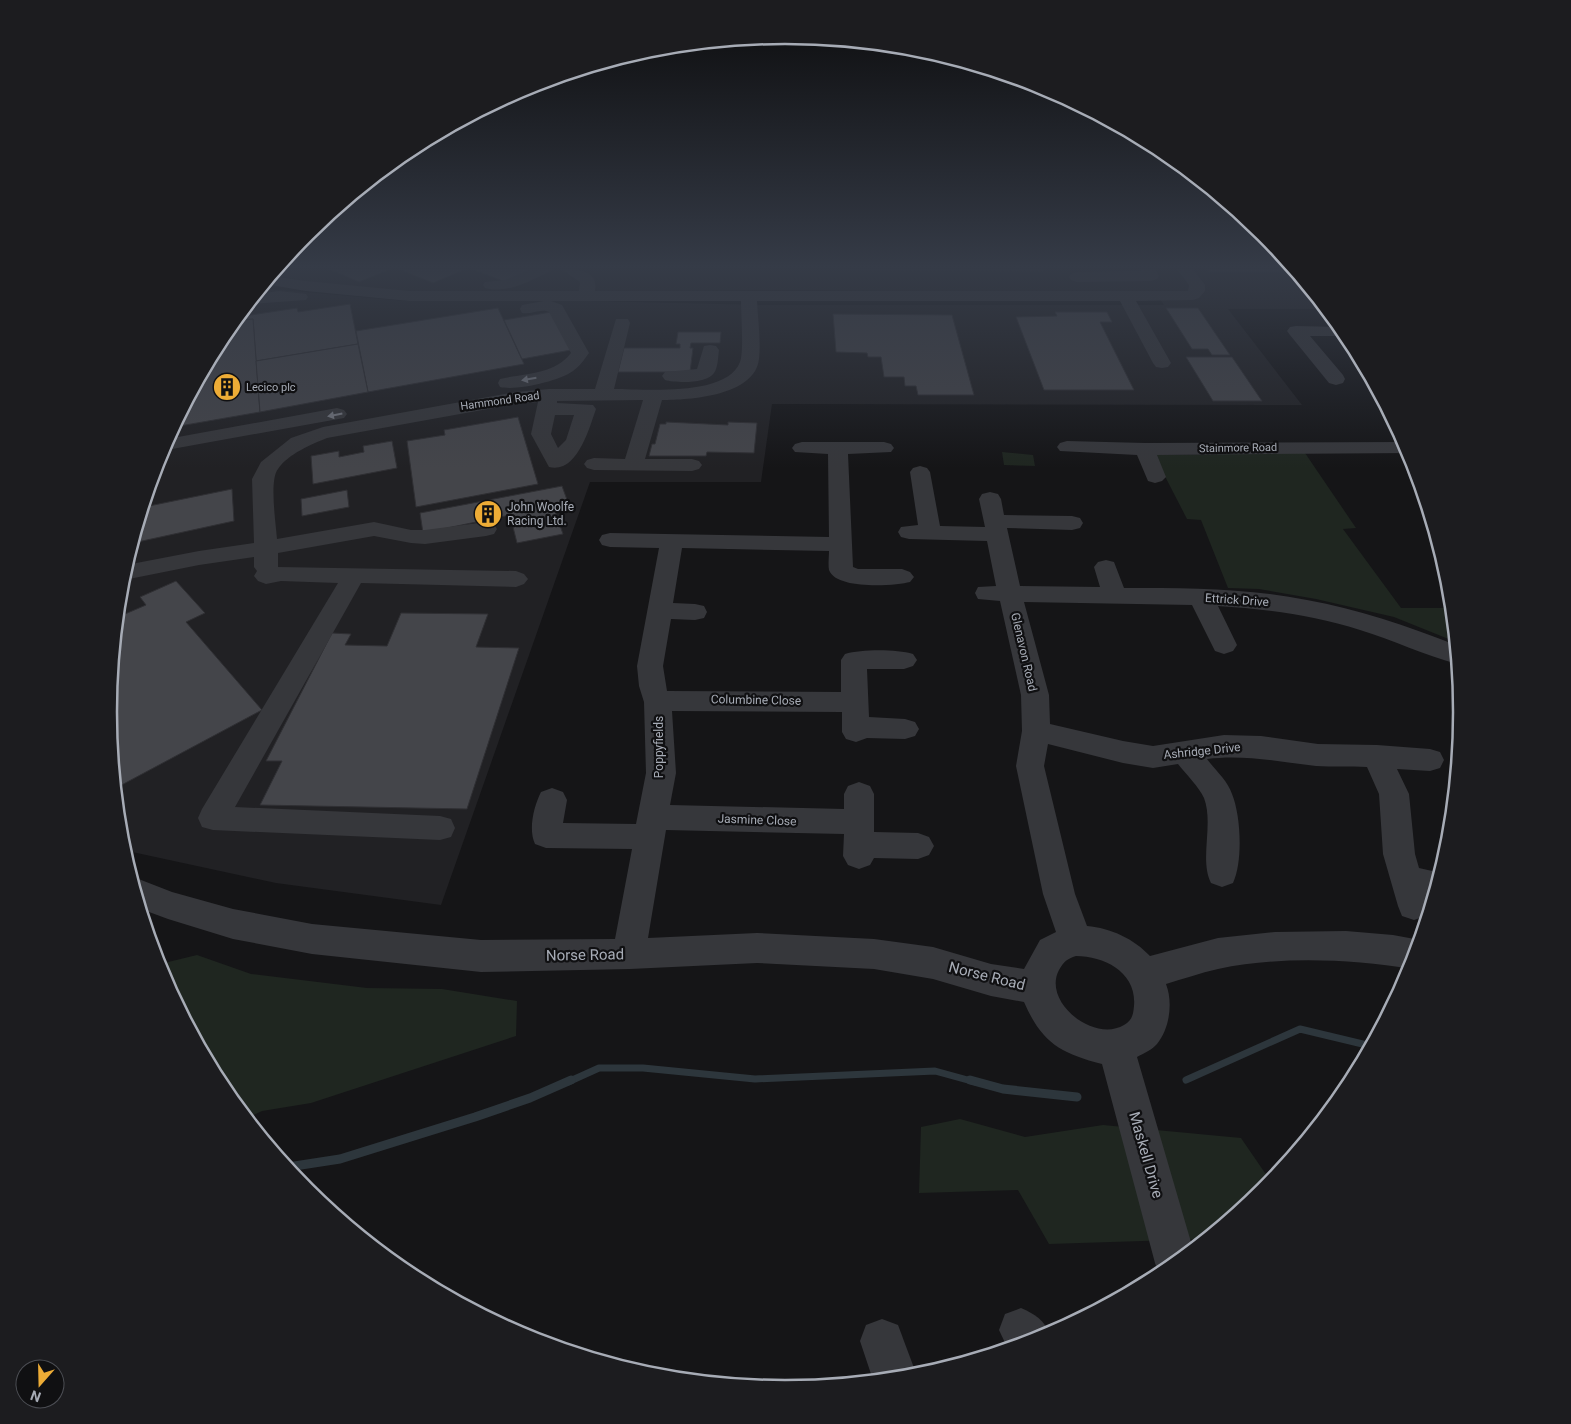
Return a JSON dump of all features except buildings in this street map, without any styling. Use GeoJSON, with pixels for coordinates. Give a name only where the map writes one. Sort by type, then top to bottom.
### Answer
{"type":"FeatureCollection","features":[{"type":"Feature","properties":{"kind":"street"},"geometry":{"type":"LineString","coordinates":[[173,444],[556,373],[574,363],[580,353],[570,335]]}},
{"type":"Feature","properties":{"kind":"street"},"geometry":{"type":"LineString","coordinates":[[613,382],[620,335]]}},
{"type":"Feature","properties":{"kind":"street","name":"Hammond Road"},"geometry":{"type":"LineString","coordinates":[[354,575],[281,574],[266,583],[262,479],[268,466],[298,442],[323,433],[484,402],[548,402],[613,382],[707,391],[737,379],[746,370],[750,360],[750,335]]}},
{"type":"Feature","properties":{"kind":"street"},"geometry":{"type":"LineString","coordinates":[[1147,335],[1162,363]]}},
{"type":"Feature","properties":{"kind":"street"},"geometry":{"type":"LineString","coordinates":[[1293,335],[1336,379]]}},
{"type":"Feature","properties":{"kind":"street"},"geometry":{"type":"LineString","coordinates":[[633,465],[654,385],[702,374],[708,368],[710,350]]}},
{"type":"Feature","properties":{"kind":"street"},"geometry":{"type":"LineString","coordinates":[[166,461],[240,447],[285,451]]}},
{"type":"Feature","properties":{"kind":"street","name":"Stainmore Road"},"geometry":{"type":"LineString","coordinates":[[1067,447],[1144,449],[1399,448]]}},
{"type":"Feature","properties":{"kind":"street"},"geometry":{"type":"LineString","coordinates":[[802,448],[884,448]]}},
{"type":"Feature","properties":{"kind":"street"},"geometry":{"type":"LineString","coordinates":[[838,448],[841,570],[854,576],[902,577]]}},
{"type":"Feature","properties":{"kind":"street"},"geometry":{"type":"LineString","coordinates":[[1144,449],[1155,477]]}},
{"type":"Feature","properties":{"kind":"street"},"geometry":{"type":"LineString","coordinates":[[594,464],[692,465]]}},
{"type":"Feature","properties":{"kind":"street"},"geometry":{"type":"LineString","coordinates":[[920,472],[920,532],[991,514],[1072,523]]}},
{"type":"Feature","properties":{"kind":"street","name":"Glenavon Road"},"geometry":{"type":"LineString","coordinates":[[991,514],[999,593],[1034,695],[1036,731],[1030,766],[1059,894],[1076,941]]}},
{"type":"Feature","properties":{"kind":"street"},"geometry":{"type":"LineString","coordinates":[[132,571],[207,556],[266,548],[374,529],[387,530],[414,537],[425,537],[486,529]]}},
{"type":"Feature","properties":{"kind":"street"},"geometry":{"type":"LineString","coordinates":[[610,540],[662,542],[751,554],[840,544]]}},
{"type":"Feature","properties":{"kind":"street","name":"Poppyfields"},"geometry":{"type":"LineString","coordinates":[[630,954],[660,773],[658,702],[652,686],[650,666],[660,611],[662,542]]}},
{"type":"Feature","properties":{"kind":"street"},"geometry":{"type":"LineString","coordinates":[[1106,567],[1115,596]]}},
{"type":"Feature","properties":{"kind":"street"},"geometry":{"type":"LineString","coordinates":[[440,828],[213,818],[354,575],[516,579]]}},
{"type":"Feature","properties":{"kind":"street","name":"Ettrick Drive"},"geometry":{"type":"LineString","coordinates":[[999,593],[1201,597],[1284,604],[1386,628],[1450,652]]}},
{"type":"Feature","properties":{"kind":"street"},"geometry":{"type":"LineString","coordinates":[[1201,597],[1224,645]]}},
{"type":"Feature","properties":{"kind":"street"},"geometry":{"type":"LineString","coordinates":[[660,611],[695,612]]}},
{"type":"Feature","properties":{"kind":"street"},"geometry":{"type":"LineString","coordinates":[[855,720],[854,660],[904,660]]}},
{"type":"Feature","properties":{"kind":"street","name":"Columbine Close"},"geometry":{"type":"LineString","coordinates":[[658,702],[681,700],[855,720],[905,729]]}},
{"type":"Feature","properties":{"kind":"street","name":"Ashridge Drive"},"geometry":{"type":"LineString","coordinates":[[1036,731],[1123,752],[1153,757],[1224,746],[1261,747],[1318,755],[1377,756],[1430,760]]}},
{"type":"Feature","properties":{"kind":"street"},"geometry":{"type":"LineString","coordinates":[[1185,752],[1218,795],[1224,832],[1222,873]]}},
{"type":"Feature","properties":{"kind":"street"},"geometry":{"type":"LineString","coordinates":[[1377,756],[1394,794],[1399,854],[1417,890]]}},
{"type":"Feature","properties":{"kind":"street","name":"Jasmine Close"},"geometry":{"type":"LineString","coordinates":[[552,800],[546,835],[652,827],[859,829],[918,846]]}},
{"type":"Feature","properties":{"kind":"street","name":"Norse Road"},"geometry":{"type":"LineString","coordinates":[[143,895],[168,905],[233,924],[312,939],[481,956],[630,954],[757,948],[874,954],[933,963],[991,980],[1037,988]]}},
{"type":"Feature","properties":{"kind":"street","name":"Norse Road"},"geometry":{"type":"LineString","coordinates":[[1076,941],[1099,943],[1123,953],[1143,973],[1154,996],[1149,1026],[1134,1042],[1116,1047],[1087,1044],[1057,1026],[1043,1007],[1037,988],[1040,966],[1055,948],[1076,941]]}},
{"type":"Feature","properties":{"kind":"street"},"geometry":{"type":"LineString","coordinates":[[1143,973],[1228,952],[1283,947],[1340,947],[1408,953]]}},
{"type":"Feature","properties":{"kind":"street","name":"Maskell Drive"},"geometry":{"type":"LineString","coordinates":[[1116,1047],[1174,1255]]}},
{"type":"Feature","properties":{"kind":"shaded area"},"geometry":{"type":"Polygon","coordinates":[[[234,335],[1248,335],[1302,405],[772,404],[761,482],[590,482],[441,905],[276,883],[132,852],[123,799],[119,756],[117,712],[123,625],[140,539],[168,456],[186,416],[234,335]]]}},
{"type":"Feature","properties":{"kind":"shaded area"},"geometry":{"type":"Polygon","coordinates":[[[1002,452],[1033,455],[1035,466],[1004,465],[1002,452]]]}},
{"type":"Feature","properties":{"kind":"shaded area"},"geometry":{"type":"Polygon","coordinates":[[[1305,453],[1356,528],[1343,529],[1401,608],[1445,608],[1449,639],[1394,617],[1316,599],[1259,589],[1228,588],[1201,520],[1187,519],[1154,455],[1305,453]]]}},
{"type":"Feature","properties":{"kind":"shaded area"},"geometry":{"type":"Polygon","coordinates":[[[197,955],[251,974],[367,988],[442,989],[517,1001],[516,1036],[311,1103],[262,1111],[253,1115],[207,1046],[186,1008],[166,963],[197,955]]]}},
{"type":"Feature","properties":{"kind":"shaded area"},"geometry":{"type":"Polygon","coordinates":[[[960,1119],[1025,1137],[1103,1125],[1241,1138],[1268,1174],[1226,1214],[1195,1239],[1049,1244],[1018,1190],[919,1193],[921,1127],[960,1119]]]}},
{"type":"Feature","properties":{"kind":"waterway"},"geometry":{"type":"LineString","coordinates":[[1186,1080],[1300,1029],[1365,1045]]}},
{"type":"Feature","properties":{"kind":"waterway"},"geometry":{"type":"LineString","coordinates":[[568,1082],[599,1068],[643,1068],[755,1079],[935,1071],[975,1082]]}},
{"type":"Feature","properties":{"kind":"waterway"},"geometry":{"type":"LineString","coordinates":[[295,1166],[340,1159],[475,1117],[530,1098],[571,1080]]}},
{"type":"Feature","properties":{"kind":"waterway"},"geometry":{"type":"LineString","coordinates":[[970,1080],[1003,1089],[1077,1097]]}},
{"type":"Feature","properties":{"kind":"place","name":"Lecico plc"},"geometry":{"type":"Point","coordinates":[227,387]}},
{"type":"Feature","properties":{"kind":"place","name":"John Woolfe Racing Ltd."},"geometry":{"type":"Point","coordinates":[488,514]}}]}
